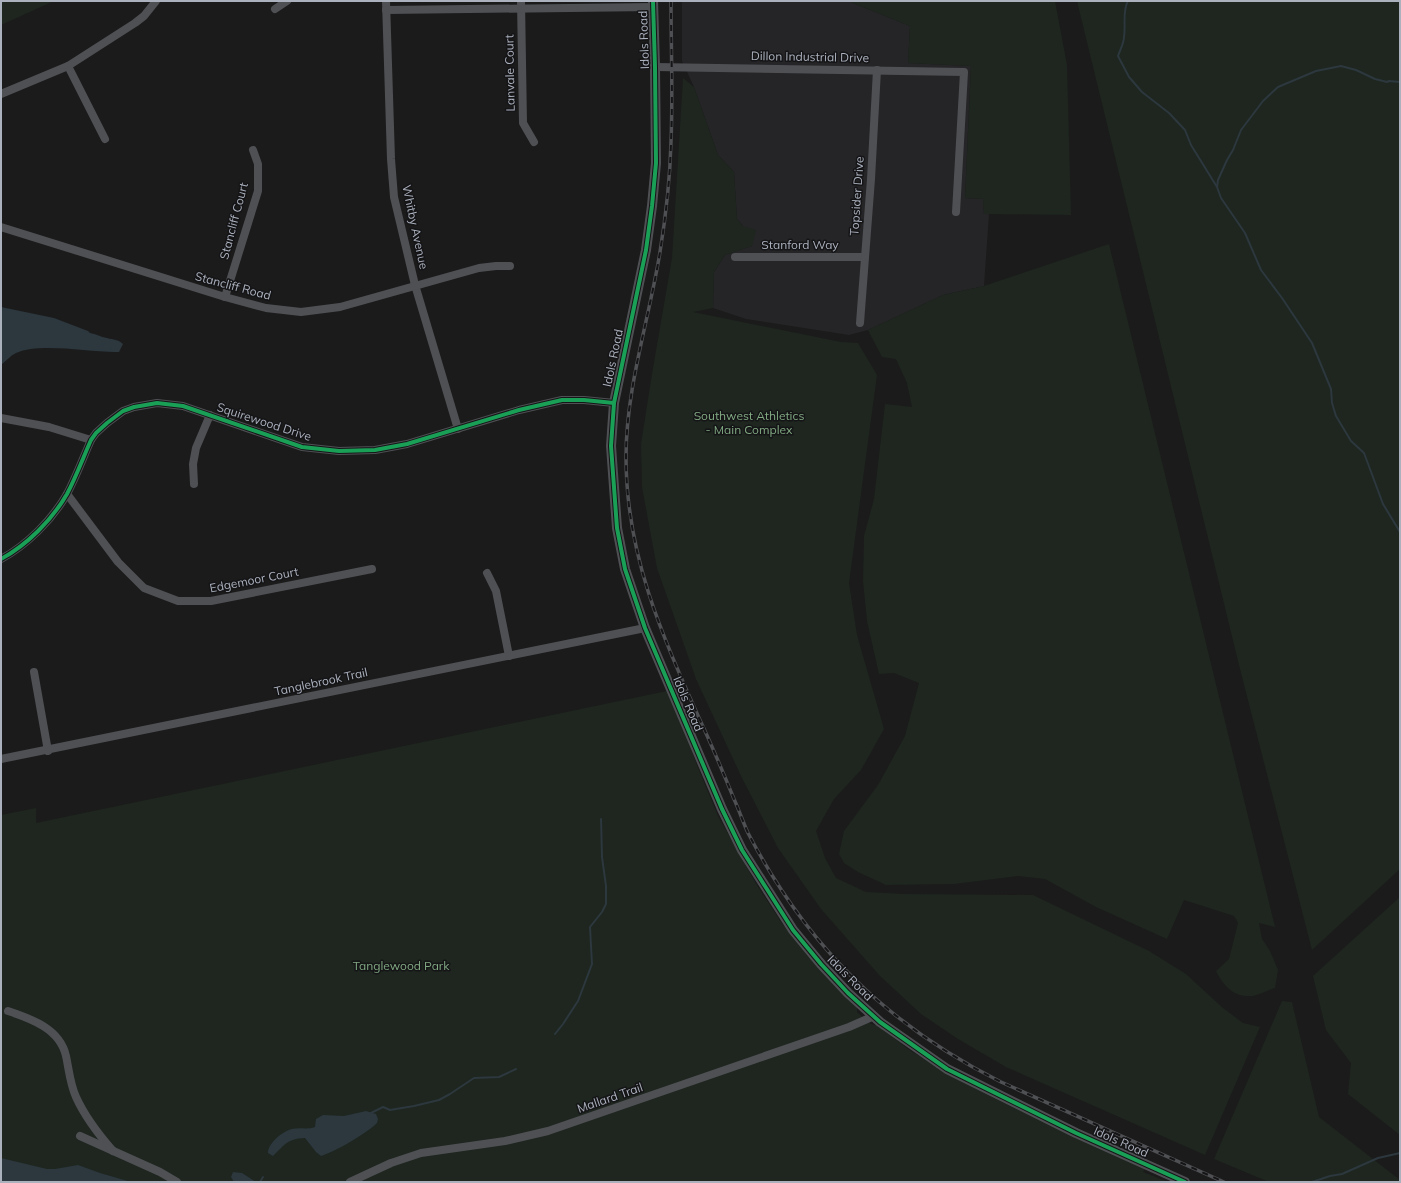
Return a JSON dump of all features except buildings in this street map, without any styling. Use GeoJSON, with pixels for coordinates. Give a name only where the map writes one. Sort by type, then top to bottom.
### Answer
{"type":"FeatureCollection","features":[{"type":"Feature","properties":{"kind":"street"},"geometry":{"type":"LineString","coordinates":[[1,94],[68,66],[135,23],[144,16],[156,1]]}},
{"type":"Feature","properties":{"kind":"street"},"geometry":{"type":"LineString","coordinates":[[275,9],[287,1]]}},
{"type":"Feature","properties":{"kind":"street","name":"Whitby Avenue"},"geometry":{"type":"LineString","coordinates":[[386,1],[394,197],[415,285],[458,428]]}},
{"type":"Feature","properties":{"kind":"street"},"geometry":{"type":"LineString","coordinates":[[386,10],[521,5],[653,4]]}},
{"type":"Feature","properties":{"kind":"street","name":"Idols Road"},"geometry":{"type":"LineString","coordinates":[[653,4],[656,163],[646,250],[614,403],[611,446],[617,528],[625,569],[645,628],[722,809],[742,850],[793,930],[821,964],[880,1022],[947,1069],[1076,1133],[1185,1182]]}},
{"type":"Feature","properties":{"kind":"street","name":"Lanvale Court"},"geometry":{"type":"LineString","coordinates":[[521,5],[522,122],[534,142]]}},
{"type":"Feature","properties":{"kind":"street"},"geometry":{"type":"LineString","coordinates":[[68,66],[105,139]]}},
{"type":"Feature","properties":{"kind":"street","name":"Dillon Industrial Drive"},"geometry":{"type":"LineString","coordinates":[[655,67],[964,72],[956,212]]}},
{"type":"Feature","properties":{"kind":"street","name":"Topsider Drive"},"geometry":{"type":"LineString","coordinates":[[860,323],[871,179],[877,70]]}},
{"type":"Feature","properties":{"kind":"street","name":"Stancliff Court"},"geometry":{"type":"LineString","coordinates":[[225,297],[258,191],[258,164],[253,150]]}},
{"type":"Feature","properties":{"kind":"street","name":"Stancliff Road"},"geometry":{"type":"LineString","coordinates":[[1,227],[225,297],[266,308],[301,312],[340,307],[479,268],[510,266]]}},
{"type":"Feature","properties":{"kind":"street","name":"Stanford Way"},"geometry":{"type":"LineString","coordinates":[[735,257],[864,257]]}},
{"type":"Feature","properties":{"kind":"street","name":"Squirewood Drive"},"geometry":{"type":"LineString","coordinates":[[1,559],[11,553],[46,523],[66,494],[91,440],[96,433],[116,416],[134,407],[148,404],[168,403],[183,406],[302,447],[338,451],[375,450],[407,444],[519,410],[562,400],[584,400],[614,403]]}},
{"type":"Feature","properties":{"kind":"street"},"geometry":{"type":"LineString","coordinates":[[194,484],[192,464],[196,448],[210,415]]}},
{"type":"Feature","properties":{"kind":"street"},"geometry":{"type":"LineString","coordinates":[[1,418],[49,427],[91,440]]}},
{"type":"Feature","properties":{"kind":"street","name":"Edgemoor Court"},"geometry":{"type":"LineString","coordinates":[[66,494],[118,562],[144,588],[178,601],[211,601],[372,569]]}},
{"type":"Feature","properties":{"kind":"street"},"geometry":{"type":"LineString","coordinates":[[488,573],[496,591],[509,656]]}},
{"type":"Feature","properties":{"kind":"street","name":"Tanglebrook Trail"},"geometry":{"type":"LineString","coordinates":[[1,759],[48,751],[645,628]]}},
{"type":"Feature","properties":{"kind":"street"},"geometry":{"type":"LineString","coordinates":[[34,672],[48,751]]}},
{"type":"Feature","properties":{"kind":"street"},"geometry":{"type":"LineString","coordinates":[[8,1011],[37,1022],[50,1030],[62,1044],[69,1074],[77,1098],[88,1118],[113,1151]]}},
{"type":"Feature","properties":{"kind":"street","name":"Mallard Trail"},"geometry":{"type":"LineString","coordinates":[[350,1182],[378,1168],[421,1154],[505,1141],[548,1132],[849,1027],[874,1016]]}},
{"type":"Feature","properties":{"kind":"street"},"geometry":{"type":"LineString","coordinates":[[80,1136],[160,1172],[177,1182]]}},
{"type":"Feature","properties":{"kind":"shaded area"},"geometry":{"type":"Polygon","coordinates":[[[682,1],[848,1],[910,26],[908,63],[971,66],[965,198],[983,199],[984,214],[989,214],[984,286],[943,295],[868,330],[849,335],[746,319],[713,308],[714,272],[725,255],[752,246],[743,226],[737,219],[734,172],[718,155],[694,87],[682,61],[682,1]]]}},
{"type":"Feature","properties":{"kind":"shaded area"},"geometry":{"type":"Polygon","coordinates":[[[1,307],[54,318],[90,333],[105,338],[118,340],[123,344],[119,352],[52,348],[27,350],[14,354],[1,365],[1,307]]]}},
{"type":"Feature","properties":{"kind":"shaded area"},"geometry":{"type":"Polygon","coordinates":[[[366,1111],[376,1114],[378,1119],[377,1123],[359,1137],[327,1154],[321,1156],[305,1138],[290,1141],[273,1156],[268,1153],[270,1145],[280,1135],[292,1129],[315,1127],[316,1119],[323,1115],[344,1116],[366,1111]]]}},
{"type":"Feature","properties":{"kind":"shaded area"},"geometry":{"type":"Polygon","coordinates":[[[1,1158],[47,1169],[78,1165],[131,1182],[1,1182],[1,1158]]]}},
{"type":"Feature","properties":{"kind":"shaded area"},"geometry":{"type":"Polygon","coordinates":[[[233,1172],[242,1173],[256,1182],[234,1182],[231,1177],[233,1172]]]}},
{"type":"Feature","properties":{"kind":"green space"},"geometry":{"type":"Polygon","coordinates":[[[1,1],[54,1],[1,25],[1,1]]]}},
{"type":"Feature","properties":{"kind":"green space"},"geometry":{"type":"Polygon","coordinates":[[[848,1],[1055,1],[1067,65],[1071,215],[984,214],[983,199],[965,198],[971,66],[908,63],[910,26],[848,1]]]}},
{"type":"Feature","properties":{"kind":"green space"},"geometry":{"type":"Polygon","coordinates":[[[1077,1],[1400,1],[1400,869],[1312,950],[1239,665],[1077,1]]]}},
{"type":"Feature","properties":{"kind":"green space","name":"Southwest Athletics - Main Complex"},"geometry":{"type":"Polygon","coordinates":[[[683,78],[694,87],[718,155],[734,172],[737,219],[743,226],[756,230],[752,246],[725,255],[714,272],[713,308],[693,312],[841,342],[858,343],[877,375],[849,583],[857,635],[884,729],[861,770],[834,799],[816,831],[825,858],[836,878],[866,892],[904,894],[1033,895],[1149,951],[1186,974],[1223,1008],[1243,1023],[1260,1027],[1205,1155],[1006,1067],[958,1039],[921,1014],[880,976],[821,909],[778,848],[742,778],[696,679],[657,568],[642,487],[641,444],[672,258],[683,78]]]}},
{"type":"Feature","properties":{"kind":"green space"},"geometry":{"type":"Polygon","coordinates":[[[1109,244],[1275,927],[1259,923],[1262,939],[1270,951],[1278,970],[1275,988],[1253,996],[1244,996],[1229,989],[1216,971],[1229,959],[1238,923],[1234,916],[1184,900],[1167,939],[1096,907],[1045,879],[1018,876],[954,884],[886,885],[858,872],[844,863],[839,854],[844,831],[878,785],[905,736],[919,683],[894,673],[879,674],[867,621],[863,581],[864,536],[874,499],[885,404],[912,407],[907,383],[896,359],[882,357],[868,330],[943,295],[984,286],[1109,244]]]}},
{"type":"Feature","properties":{"kind":"green space","name":"Tanglewood Park"},"geometry":{"type":"Polygon","coordinates":[[[667,691],[718,816],[755,882],[781,922],[857,1008],[857,1012],[871,1024],[879,1026],[908,1049],[953,1077],[1010,1106],[1146,1168],[1143,1172],[1168,1182],[1,1182],[1,815],[36,808],[36,823],[667,691]]]}},
{"type":"Feature","properties":{"kind":"green space"},"geometry":{"type":"Polygon","coordinates":[[[1400,897],[1400,1135],[1348,1094],[1351,1063],[1326,1030],[1313,976],[1400,897]]]}},
{"type":"Feature","properties":{"kind":"green space"},"geometry":{"type":"Polygon","coordinates":[[[1282,1001],[1292,1002],[1319,1117],[1400,1180],[1400,1182],[1269,1182],[1214,1159],[1282,1001]]]}},
{"type":"Feature","properties":{"kind":"waterway"},"geometry":{"type":"LineString","coordinates":[[1128,1],[1125,9],[1124,39],[1118,56],[1129,77],[1142,92],[1169,113],[1185,130],[1191,145],[1217,187],[1221,198],[1245,233],[1261,270],[1312,343],[1331,389],[1332,403],[1336,416],[1351,441],[1364,453],[1383,504],[1400,532]]}},
{"type":"Feature","properties":{"kind":"waterway"},"geometry":{"type":"LineString","coordinates":[[1217,187],[1218,180],[1241,130],[1263,101],[1278,87],[1316,71],[1341,66],[1356,70],[1375,79],[1387,82],[1400,82]]}},
{"type":"Feature","properties":{"kind":"waterway"},"geometry":{"type":"LineString","coordinates":[[555,1034],[578,1001],[592,964],[590,927],[602,912],[606,904],[606,886],[602,857],[601,819]]}},
{"type":"Feature","properties":{"kind":"waterway"},"geometry":{"type":"LineString","coordinates":[[371,1113],[383,1107],[390,1110],[439,1100],[474,1078],[499,1077],[516,1069]]}},
{"type":"Feature","properties":{"kind":"waterway"},"geometry":{"type":"LineString","coordinates":[[1312,1182],[1342,1174],[1378,1158],[1400,1153]]}},
{"type":"Feature","properties":{"kind":"waterway"},"geometry":{"type":"LineString","coordinates":[[260,1182],[263,1177]]}},
{"type":"Feature","properties":{"kind":"railway"},"geometry":{"type":"LineString","coordinates":[[671,1],[672,107],[669,183],[660,252],[630,405],[626,457],[628,493],[632,527],[639,560],[659,624],[748,833],[771,874],[796,912],[824,946],[854,978],[886,1008],[922,1035],[960,1060],[1001,1082],[1224,1182]]}},
{"type":"Feature","properties":{"kind":"cycle path"},"geometry":{"type":"LineString","coordinates":[[653,1],[656,163],[646,250],[614,403],[611,446],[617,528],[625,569],[645,628],[722,809],[742,850],[793,930],[821,964],[848,993],[880,1022],[947,1069],[1076,1133],[1185,1182]]}},
{"type":"Feature","properties":{"kind":"cycle path"},"geometry":{"type":"LineString","coordinates":[[1,559],[20,547],[38,531],[61,504],[91,440],[96,433],[123,411],[134,407],[157,403],[183,406],[302,447],[339,451],[375,450],[407,444],[519,410],[562,400],[584,400],[614,403]]}}]}
